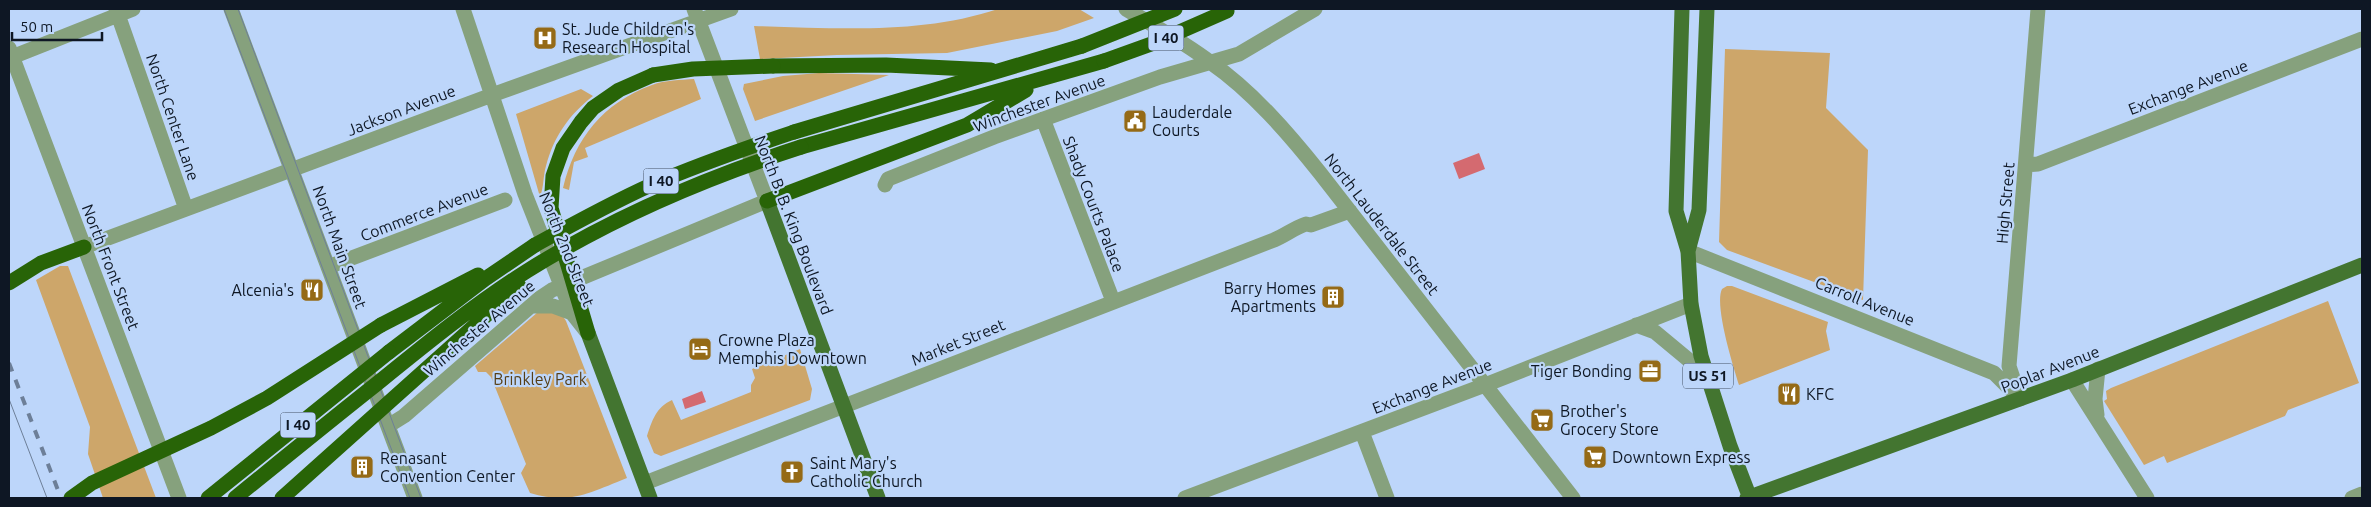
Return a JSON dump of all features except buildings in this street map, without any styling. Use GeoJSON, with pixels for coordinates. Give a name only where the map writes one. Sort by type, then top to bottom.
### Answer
{"type":"FeatureCollection","features":[{"type":"Feature","properties":{"kind":"highway","name":"I 40"},"geometry":{"type":"LineString","coordinates":[[208,498],[389,352],[484,279],[534,245],[593,213],[650,186],[720,157],[794,132],[1005,71],[1082,46],[1175,9]]}},
{"type":"Feature","properties":{"kind":"highway","name":"I 40"},"geometry":{"type":"LineString","coordinates":[[236,498],[445,329],[526,271],[599,229],[670,195],[746,165],[801,147],[1042,80],[1154,43],[1229,10]]}},
{"type":"Feature","properties":{"kind":"highway"},"geometry":{"type":"LineString","coordinates":[[588,333],[568,283],[550,208],[552,176],[557,162],[572,134],[593,108],[619,90],[653,75],[693,68],[886,65],[1005,71]]}},
{"type":"Feature","properties":{"kind":"highway"},"geometry":{"type":"LineString","coordinates":[[767,201],[967,125],[1042,80]]}},
{"type":"Feature","properties":{"kind":"highway"},"geometry":{"type":"LineString","coordinates":[[71,498],[92,483],[241,412],[381,326],[534,245]]}},
{"type":"Feature","properties":{"kind":"highway"},"geometry":{"type":"LineString","coordinates":[[9,283],[41,263],[84,247]]}},
{"type":"Feature","properties":{"kind":"highway"},"geometry":{"type":"LineString","coordinates":[[282,498],[556,253]]}},
{"type":"Feature","properties":{"kind":"main road","name":"US 51"},"geometry":{"type":"LineString","coordinates":[[1682,9],[1676,211],[1688,251],[1690,304],[1701,356],[1749,498]]}},
{"type":"Feature","properties":{"kind":"main road","name":"US 51"},"geometry":{"type":"LineString","coordinates":[[1688,251],[1699,210],[1707,9]]}},
{"type":"Feature","properties":{"kind":"main road","name":"North B. B. King Boulevard"},"geometry":{"type":"LineString","coordinates":[[767,201],[878,498]]}},
{"type":"Feature","properties":{"kind":"main road","name":"Poplar Avenue"},"geometry":{"type":"LineString","coordinates":[[1749,498],[2072,380],[2362,265]]}},
{"type":"Feature","properties":{"kind":"main road","name":"North 2nd Street"},"geometry":{"type":"LineString","coordinates":[[588,333],[650,498]]}},
{"type":"Feature","properties":{"kind":"street"},"geometry":{"type":"LineString","coordinates":[[10,52],[117,11],[133,9]]}},
{"type":"Feature","properties":{"kind":"street","name":"North Main Street"},"geometry":{"type":"LineString","coordinates":[[231,9],[415,498]]}},
{"type":"Feature","properties":{"kind":"street","name":"North 2nd Street"},"geometry":{"type":"LineString","coordinates":[[463,9],[526,194],[568,283],[572,312],[588,333]]}},
{"type":"Feature","properties":{"kind":"street","name":"Jackson Avenue"},"geometry":{"type":"LineString","coordinates":[[84,247],[492,95],[696,15],[731,9]]}},
{"type":"Feature","properties":{"kind":"street","name":"North Lauderdale Street"},"geometry":{"type":"LineString","coordinates":[[1126,9],[1211,62],[1254,100],[1282,129],[1350,211],[1573,498]]}},
{"type":"Feature","properties":{"kind":"street","name":"Winchester Avenue"},"geometry":{"type":"LineString","coordinates":[[885,186],[888,179],[1044,119],[1160,77],[1239,54],[1315,9]]}},
{"type":"Feature","properties":{"kind":"street","name":"High Street"},"geometry":{"type":"LineString","coordinates":[[2020,399],[2009,366],[2038,9]]}},
{"type":"Feature","properties":{"kind":"street","name":"North Center Lane"},"geometry":{"type":"LineString","coordinates":[[117,11],[186,209]]}},
{"type":"Feature","properties":{"kind":"street","name":"North B. B. King Boulevard"},"geometry":{"type":"LineString","coordinates":[[696,15],[767,201]]}},
{"type":"Feature","properties":{"kind":"street","name":"Exchange Avenue"},"geometry":{"type":"LineString","coordinates":[[2026,165],[2038,164],[2362,39]]}},
{"type":"Feature","properties":{"kind":"street","name":"North Front Street"},"geometry":{"type":"LineString","coordinates":[[10,52],[179,498]]}},
{"type":"Feature","properties":{"kind":"street","name":"Shady Courts Palace"},"geometry":{"type":"LineString","coordinates":[[1044,119],[1113,301]]}},
{"type":"Feature","properties":{"kind":"street","name":"Commerce Avenue"},"geometry":{"type":"LineString","coordinates":[[328,267],[505,200]]}},
{"type":"Feature","properties":{"kind":"street","name":"Winchester Avenue"},"geometry":{"type":"LineString","coordinates":[[388,426],[404,416],[540,298],[568,283],[767,201]]}},
{"type":"Feature","properties":{"kind":"street","name":"Market Street"},"geometry":{"type":"LineString","coordinates":[[645,483],[1286,235],[1289,230],[1306,224],[1311,226],[1350,211]]}},
{"type":"Feature","properties":{"kind":"street","name":"Carroll Avenue"},"geometry":{"type":"LineString","coordinates":[[1688,251],[1994,373],[2020,399]]}},
{"type":"Feature","properties":{"kind":"street","name":"Exchange Avenue"},"geometry":{"type":"LineString","coordinates":[[1185,498],[1485,385],[1690,304]]}},
{"type":"Feature","properties":{"kind":"street"},"geometry":{"type":"LineString","coordinates":[[532,306],[553,306],[572,312]]}},
{"type":"Feature","properties":{"kind":"street"},"geometry":{"type":"LineString","coordinates":[[1636,325],[1655,332],[1708,376]]}},
{"type":"Feature","properties":{"kind":"street"},"geometry":{"type":"LineString","coordinates":[[2097,416],[2095,399],[2098,370]]}},
{"type":"Feature","properties":{"kind":"street"},"geometry":{"type":"LineString","coordinates":[[2072,380],[2097,416],[2147,498]]}},
{"type":"Feature","properties":{"kind":"street"},"geometry":{"type":"LineString","coordinates":[[1362,432],[1387,498]]}},
{"type":"Feature","properties":{"kind":"street"},"geometry":{"type":"LineString","coordinates":[[2352,498],[2362,494]]}},
{"type":"Feature","properties":{"kind":"green space"},"geometry":{"type":"Polygon","coordinates":[[[998,9],[1079,9],[1094,18],[1057,31],[947,53],[837,55],[760,59],[754,26],[877,28],[908,26],[938,23],[998,9]]]}},
{"type":"Feature","properties":{"kind":"green space"},"geometry":{"type":"Polygon","coordinates":[[[1725,49],[1830,53],[1826,108],[1868,150],[1863,300],[1727,250],[1719,242],[1725,49]]]}},
{"type":"Feature","properties":{"kind":"green space"},"geometry":{"type":"Polygon","coordinates":[[[819,73],[889,75],[755,121],[743,89],[744,84],[783,76],[819,73]]]}},
{"type":"Feature","properties":{"kind":"green space"},"geometry":{"type":"Polygon","coordinates":[[[694,79],[701,99],[585,148],[588,157],[574,162],[569,190],[563,188],[575,153],[584,138],[605,112],[635,93],[657,83],[694,79]]]}},
{"type":"Feature","properties":{"kind":"green space"},"geometry":{"type":"Polygon","coordinates":[[[581,89],[593,96],[570,119],[553,145],[544,174],[540,197],[516,114],[581,89]]]}},
{"type":"Feature","properties":{"kind":"green space"},"geometry":{"type":"Polygon","coordinates":[[[60,266],[68,266],[156,498],[103,498],[88,454],[90,427],[36,280],[60,266]]]}},
{"type":"Feature","properties":{"kind":"green space"},"geometry":{"type":"Polygon","coordinates":[[[1732,286],[1828,322],[1826,331],[1830,350],[1739,385],[1725,336],[1720,308],[1722,289],[1732,286]]]}},
{"type":"Feature","properties":{"kind":"green space"},"geometry":{"type":"Polygon","coordinates":[[[2328,301],[2359,383],[2288,410],[2285,416],[2167,463],[2164,456],[2144,465],[2104,401],[2107,399],[2106,391],[2328,301]]]}},
{"type":"Feature","properties":{"kind":"green space","name":"Brinkley Park"},"geometry":{"type":"Polygon","coordinates":[[[545,309],[562,315],[566,321],[627,478],[579,496],[557,498],[530,493],[521,473],[526,464],[491,377],[486,372],[478,372],[475,366],[538,312],[545,309]]]}},
{"type":"Feature","properties":{"kind":"green space"},"geometry":{"type":"Polygon","coordinates":[[[800,349],[812,389],[810,400],[661,456],[654,453],[647,436],[655,415],[662,406],[672,400],[681,420],[751,392],[751,385],[755,378],[752,369],[800,349]]]}},
{"type":"Feature","properties":{"kind":"shaded area"},"geometry":{"type":"Polygon","coordinates":[[[1479,153],[1485,169],[1459,179],[1453,163],[1479,153]]]}},
{"type":"Feature","properties":{"kind":"shaded area"},"geometry":{"type":"Polygon","coordinates":[[[702,391],[706,402],[685,409],[682,399],[702,391]]]}},
{"type":"Feature","properties":{"kind":"tram line"},"geometry":{"type":"LineString","coordinates":[[224,9],[410,498]]}},
{"type":"Feature","properties":{"kind":"tram line"},"geometry":{"type":"LineString","coordinates":[[238,9],[421,498]]}},
{"type":"Feature","properties":{"kind":"tram line"},"geometry":{"type":"LineString","coordinates":[[9,399],[47,498]]}},
{"type":"Feature","properties":{"kind":"railway"},"geometry":{"type":"LineString","coordinates":[[9,363],[61,498]]}},
{"type":"Feature","properties":{"kind":"place","name":"St. Jude Children's Research Hospital"},"geometry":{"type":"Point","coordinates":[545,38]}},
{"type":"Feature","properties":{"kind":"place","name":"Lauderdale Courts"},"geometry":{"type":"Point","coordinates":[1135,121]}},
{"type":"Feature","properties":{"kind":"place","name":"Alcenia's"},"geometry":{"type":"Point","coordinates":[312,290]}},
{"type":"Feature","properties":{"kind":"place","name":"Barry Homes Apartments"},"geometry":{"type":"Point","coordinates":[1333,297]}},
{"type":"Feature","properties":{"kind":"place","name":"Crowne Plaza Memphis Downtown"},"geometry":{"type":"Point","coordinates":[700,349]}},
{"type":"Feature","properties":{"kind":"place","name":"Tiger Bonding"},"geometry":{"type":"Point","coordinates":[1650,371]}},
{"type":"Feature","properties":{"kind":"place","name":"KFC"},"geometry":{"type":"Point","coordinates":[1789,394]}},
{"type":"Feature","properties":{"kind":"place","name":"Brother's Grocery Store"},"geometry":{"type":"Point","coordinates":[1542,420]}},
{"type":"Feature","properties":{"kind":"place","name":"Downtown Express"},"geometry":{"type":"Point","coordinates":[1595,457]}},
{"type":"Feature","properties":{"kind":"place","name":"Renasant Convention Center"},"geometry":{"type":"Point","coordinates":[362,467]}},
{"type":"Feature","properties":{"kind":"place","name":"Saint Mary's Catholic Church"},"geometry":{"type":"Point","coordinates":[792,472]}}]}
